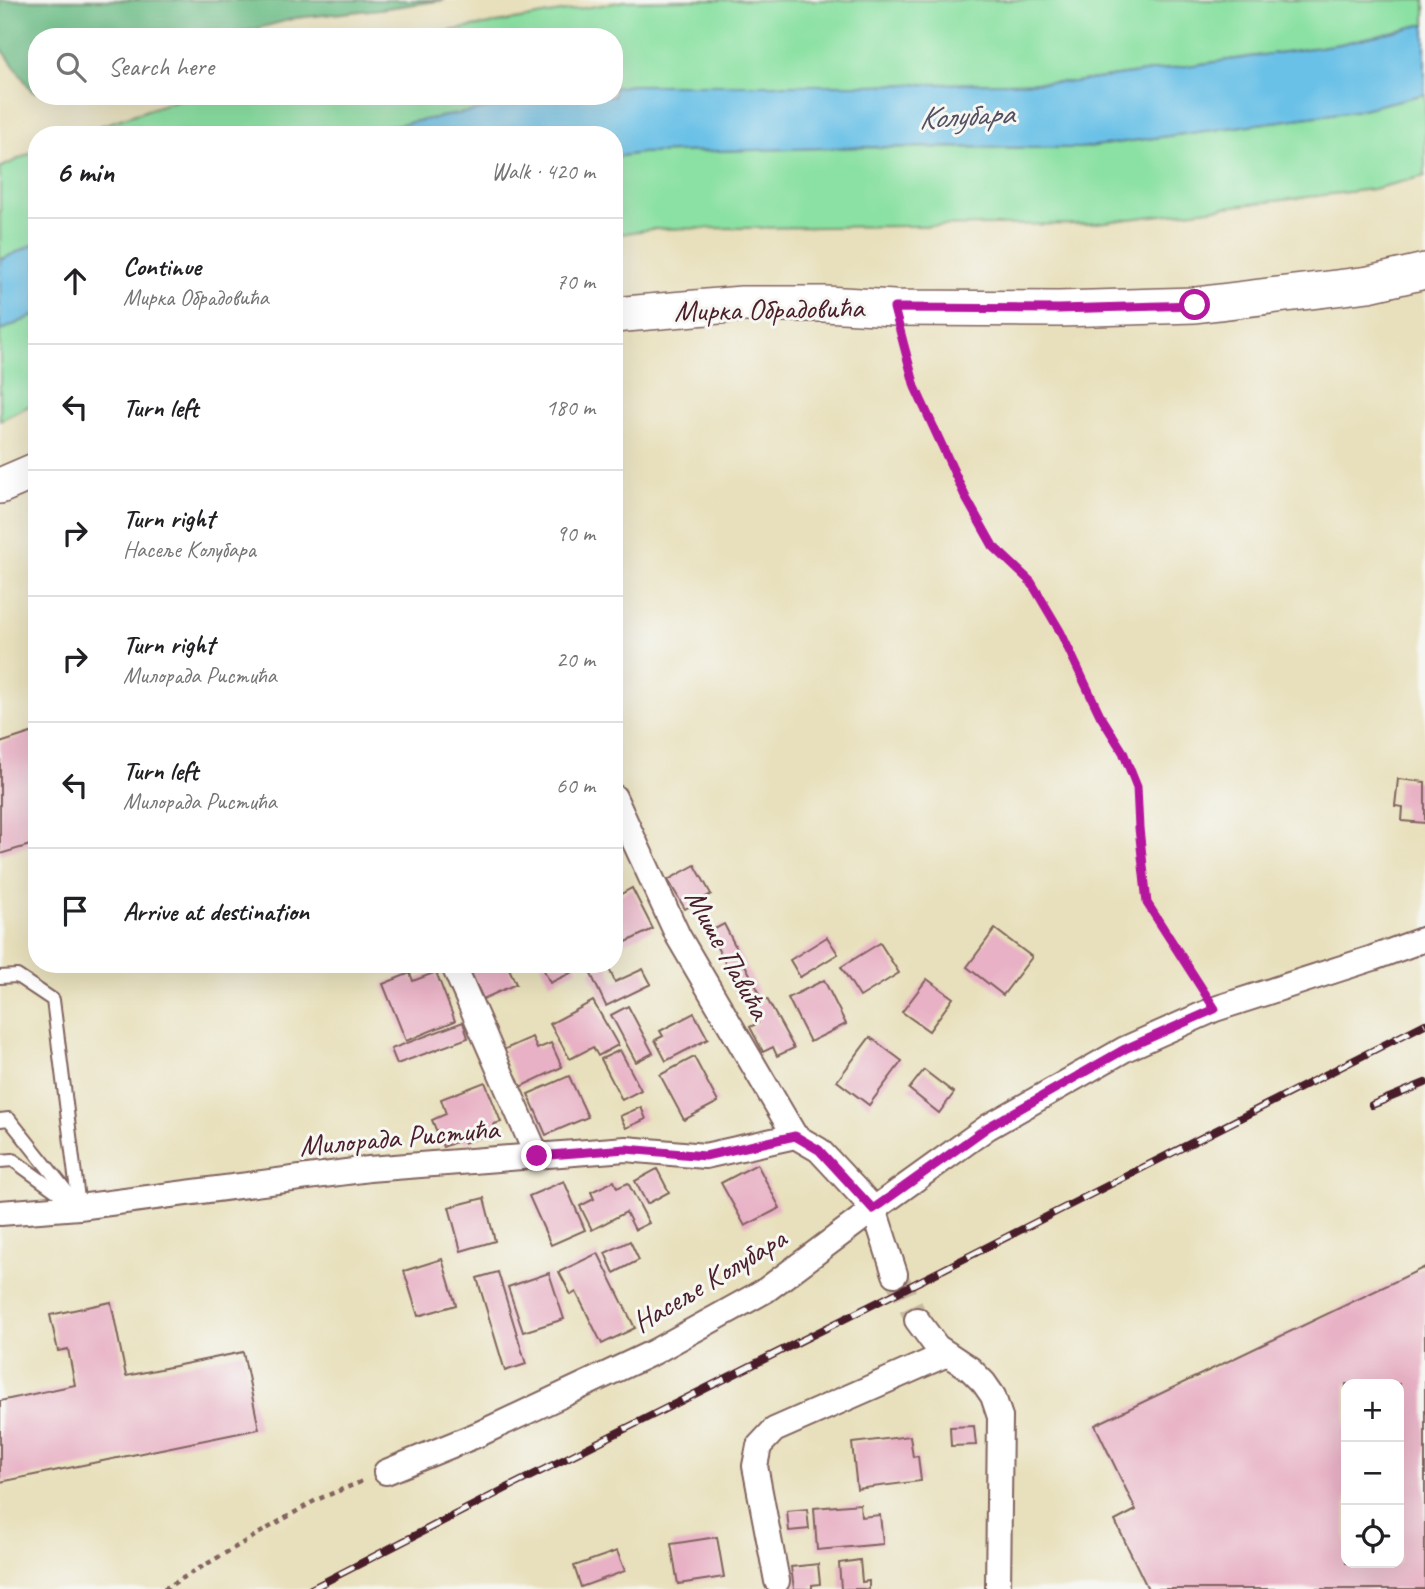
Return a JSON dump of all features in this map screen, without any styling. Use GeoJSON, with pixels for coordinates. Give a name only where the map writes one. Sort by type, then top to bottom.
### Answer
{"type":"FeatureCollection","features":[{"type":"Feature","properties":{"kind":"street","name":"Мирка Обрадовића"},"geometry":{"type":"LineString","coordinates":[[623,314],[742,304],[1059,309],[1195,305],[1369,284],[1425,271]]}},
{"type":"Feature","properties":{"kind":"street"},"geometry":{"type":"LineString","coordinates":[[0,486],[28,474]]}},
{"type":"Feature","properties":{"kind":"street","name":"Мише Павића"},"geometry":{"type":"LineString","coordinates":[[623,817],[678,936],[795,1136]]}},
{"type":"Feature","properties":{"kind":"street","name":"Насеље Колубара"},"geometry":{"type":"LineString","coordinates":[[386,1472],[479,1434],[665,1346],[766,1290],[988,1127],[1125,1049],[1215,1009],[1425,939]]}},
{"type":"Feature","properties":{"kind":"street"},"geometry":{"type":"LineString","coordinates":[[457,973],[537,1156]]}},
{"type":"Feature","properties":{"kind":"street"},"geometry":{"type":"LineString","coordinates":[[795,1136],[819,1150],[873,1209],[895,1274]]}},
{"type":"Feature","properties":{"kind":"street","name":"Милорада Ристића"},"geometry":{"type":"LineString","coordinates":[[0,1213],[79,1207],[369,1169],[626,1149],[705,1156],[795,1136]]}},
{"type":"Feature","properties":{"kind":"street"},"geometry":{"type":"LineString","coordinates":[[917,1320],[937,1347],[970,1369],[984,1383],[993,1396],[1000,1417],[998,1589]]}},
{"type":"Feature","properties":{"kind":"street"},"geometry":{"type":"LineString","coordinates":[[777,1581],[755,1466],[759,1446],[774,1430],[947,1354]]}},
{"type":"Feature","properties":{"kind":"lane"},"geometry":{"type":"LineString","coordinates":[[0,977],[17,976],[53,1000],[79,1207]]}},
{"type":"Feature","properties":{"kind":"lane"},"geometry":{"type":"LineString","coordinates":[[0,1119],[9,1119],[79,1207]]}},
{"type":"Feature","properties":{"kind":"lane"},"geometry":{"type":"LineString","coordinates":[[0,1161],[13,1160],[79,1207]]}},
{"type":"Feature","properties":{"kind":"path"},"geometry":{"type":"LineString","coordinates":[[894,308],[915,387],[966,498],[993,546],[1031,582],[1060,631],[1100,715],[1123,752],[1137,787],[1147,903],[1215,1009]]}},
{"type":"Feature","properties":{"kind":"path"},"geometry":{"type":"LineString","coordinates":[[164,1589],[316,1500],[386,1472]]}},
{"type":"Feature","properties":{"kind":"green space"},"geometry":{"type":"Polygon","coordinates":[[[0,0],[444,0],[296,18],[259,28],[28,28],[28,85],[0,46],[0,0]]]}},
{"type":"Feature","properties":{"kind":"green space"},"geometry":{"type":"Polygon","coordinates":[[[1425,0],[1425,24],[1340,44],[1075,82],[623,86],[623,28],[467,28],[625,1],[1425,0]]]}},
{"type":"Feature","properties":{"kind":"green space"},"geometry":{"type":"Polygon","coordinates":[[[1425,94],[1425,176],[1373,189],[1089,224],[652,229],[623,234],[623,156],[865,147],[1080,148],[1354,111],[1425,94]]]}},
{"type":"Feature","properties":{"kind":"green space"},"geometry":{"type":"Polygon","coordinates":[[[162,105],[511,105],[388,126],[100,126],[162,105]]]}},
{"type":"Feature","properties":{"kind":"green space"},"geometry":{"type":"Polygon","coordinates":[[[28,154],[28,247],[0,260],[0,168],[28,154]]]}},
{"type":"Feature","properties":{"kind":"green space"},"geometry":{"type":"Polygon","coordinates":[[[28,318],[28,406],[0,420],[0,331],[28,318]]]}},
{"type":"Feature","properties":{"kind":"water","name":"Колубара"},"geometry":{"type":"Polygon","coordinates":[[[1425,24],[1425,94],[1354,111],[1080,148],[865,147],[623,156],[623,126],[388,126],[511,105],[623,105],[623,86],[632,85],[1075,82],[1340,44],[1425,24]]]}},
{"type":"Feature","properties":{"kind":"water"},"geometry":{"type":"Polygon","coordinates":[[[28,247],[28,318],[0,331],[0,260],[28,247]]]}},
{"type":"Feature","properties":{"kind":"building"},"geometry":{"type":"Polygon","coordinates":[[[28,734],[28,846],[0,854],[0,743],[28,734]]]}},
{"type":"Feature","properties":{"kind":"building"},"geometry":{"type":"Polygon","coordinates":[[[1398,779],[1425,782],[1425,823],[1402,821],[1403,807],[1395,806],[1398,779]]]}},
{"type":"Feature","properties":{"kind":"building"},"geometry":{"type":"Polygon","coordinates":[[[695,865],[711,894],[685,909],[668,880],[695,865]]]}},
{"type":"Feature","properties":{"kind":"building"},"geometry":{"type":"Polygon","coordinates":[[[632,888],[653,929],[623,944],[623,893],[632,888]]]}},
{"type":"Feature","properties":{"kind":"building"},"geometry":{"type":"Polygon","coordinates":[[[724,924],[759,992],[744,999],[709,932],[724,924]]]}},
{"type":"Feature","properties":{"kind":"building"},"geometry":{"type":"Polygon","coordinates":[[[995,929],[1032,957],[1003,995],[967,967],[995,929]]]}},
{"type":"Feature","properties":{"kind":"building"},"geometry":{"type":"Polygon","coordinates":[[[827,937],[838,954],[800,977],[790,960],[827,937]]]}},
{"type":"Feature","properties":{"kind":"building"},"geometry":{"type":"Polygon","coordinates":[[[880,943],[899,973],[860,997],[841,967],[880,943]]]}},
{"type":"Feature","properties":{"kind":"building"},"geometry":{"type":"Polygon","coordinates":[[[643,969],[651,984],[606,1006],[590,973],[611,973],[615,982],[643,969]]]}},
{"type":"Feature","properties":{"kind":"building"},"geometry":{"type":"Polygon","coordinates":[[[410,973],[413,981],[436,973],[455,1021],[406,1041],[383,984],[410,973]]]}},
{"type":"Feature","properties":{"kind":"building"},"geometry":{"type":"Polygon","coordinates":[[[471,973],[511,973],[516,984],[483,999],[471,973]]]}},
{"type":"Feature","properties":{"kind":"building"},"geometry":{"type":"Polygon","coordinates":[[[545,973],[571,973],[550,983],[545,973]]]}},
{"type":"Feature","properties":{"kind":"building"},"geometry":{"type":"Polygon","coordinates":[[[927,979],[953,998],[929,1031],[902,1012],[927,979]]]}},
{"type":"Feature","properties":{"kind":"building"},"geometry":{"type":"Polygon","coordinates":[[[824,980],[846,1024],[810,1042],[788,998],[824,980]]]}},
{"type":"Feature","properties":{"kind":"building"},"geometry":{"type":"Polygon","coordinates":[[[767,999],[794,1048],[777,1056],[773,1047],[763,1052],[750,1027],[758,1023],[751,1008],[767,999]]]}},
{"type":"Feature","properties":{"kind":"building"},"geometry":{"type":"Polygon","coordinates":[[[593,1001],[618,1045],[598,1056],[593,1047],[570,1059],[550,1024],[593,1001]]]}},
{"type":"Feature","properties":{"kind":"building"},"geometry":{"type":"Polygon","coordinates":[[[628,1006],[653,1053],[636,1062],[611,1015],[628,1006]]]}},
{"type":"Feature","properties":{"kind":"building"},"geometry":{"type":"Polygon","coordinates":[[[694,1013],[708,1039],[666,1061],[655,1040],[663,1036],[660,1031],[694,1013]]]}},
{"type":"Feature","properties":{"kind":"building"},"geometry":{"type":"Polygon","coordinates":[[[463,1022],[468,1038],[397,1064],[391,1049],[463,1022]]]}},
{"type":"Feature","properties":{"kind":"building"},"geometry":{"type":"Polygon","coordinates":[[[532,1037],[537,1049],[551,1043],[562,1067],[520,1087],[503,1050],[532,1037]]]}},
{"type":"Feature","properties":{"kind":"building"},"geometry":{"type":"Polygon","coordinates":[[[870,1037],[902,1061],[869,1105],[837,1081],[870,1037]]]}},
{"type":"Feature","properties":{"kind":"building"},"geometry":{"type":"Polygon","coordinates":[[[620,1050],[641,1090],[622,1100],[601,1059],[620,1050]]]}},
{"type":"Feature","properties":{"kind":"building"},"geometry":{"type":"Polygon","coordinates":[[[694,1057],[718,1102],[684,1120],[660,1075],[694,1057]]]}},
{"type":"Feature","properties":{"kind":"building"},"geometry":{"type":"Polygon","coordinates":[[[924,1070],[954,1093],[939,1113],[909,1089],[924,1070]]]}},
{"type":"Feature","properties":{"kind":"building"},"geometry":{"type":"Polygon","coordinates":[[[569,1076],[588,1117],[546,1135],[528,1094],[569,1076]]]}},
{"type":"Feature","properties":{"kind":"building"},"geometry":{"type":"Polygon","coordinates":[[[485,1082],[501,1122],[494,1124],[496,1131],[464,1143],[463,1139],[443,1147],[432,1120],[446,1114],[441,1099],[485,1082]]]}},
{"type":"Feature","properties":{"kind":"building"},"geometry":{"type":"Polygon","coordinates":[[[641,1107],[646,1119],[626,1128],[620,1116],[641,1107]]]}},
{"type":"Feature","properties":{"kind":"building"},"geometry":{"type":"Polygon","coordinates":[[[757,1164],[780,1208],[745,1226],[721,1183],[757,1164]]]}},
{"type":"Feature","properties":{"kind":"building"},"geometry":{"type":"Polygon","coordinates":[[[657,1169],[669,1192],[647,1204],[635,1181],[657,1169]]]}},
{"type":"Feature","properties":{"kind":"building"},"geometry":{"type":"Polygon","coordinates":[[[564,1181],[585,1230],[551,1245],[529,1196],[564,1181]]]}},
{"type":"Feature","properties":{"kind":"building"},"geometry":{"type":"Polygon","coordinates":[[[614,1181],[617,1188],[628,1183],[649,1223],[635,1230],[626,1212],[592,1230],[580,1206],[594,1199],[591,1192],[614,1181]]]}},
{"type":"Feature","properties":{"kind":"building"},"geometry":{"type":"Polygon","coordinates":[[[484,1198],[495,1241],[461,1251],[449,1207],[484,1198]]]}},
{"type":"Feature","properties":{"kind":"building"},"geometry":{"type":"Polygon","coordinates":[[[630,1241],[639,1260],[614,1273],[605,1253],[630,1241]]]}},
{"type":"Feature","properties":{"kind":"building"},"geometry":{"type":"Polygon","coordinates":[[[598,1253],[635,1328],[602,1344],[576,1292],[571,1295],[559,1272],[598,1253]]]}},
{"type":"Feature","properties":{"kind":"building"},"geometry":{"type":"Polygon","coordinates":[[[442,1259],[456,1305],[418,1316],[404,1271],[442,1259]]]}},
{"type":"Feature","properties":{"kind":"building"},"geometry":{"type":"Polygon","coordinates":[[[1425,1267],[1425,1589],[1148,1589],[1115,1521],[1136,1510],[1095,1425],[1425,1267]]]}},
{"type":"Feature","properties":{"kind":"building"},"geometry":{"type":"Polygon","coordinates":[[[498,1272],[526,1364],[505,1371],[477,1278],[498,1272]]]}},
{"type":"Feature","properties":{"kind":"building"},"geometry":{"type":"Polygon","coordinates":[[[549,1273],[564,1319],[523,1332],[508,1287],[549,1273]]]}},
{"type":"Feature","properties":{"kind":"building"},"geometry":{"type":"Polygon","coordinates":[[[111,1302],[126,1376],[243,1352],[259,1429],[0,1482],[0,1401],[75,1385],[68,1349],[58,1351],[50,1315],[111,1302]]]}},
{"type":"Feature","properties":{"kind":"building"},"geometry":{"type":"Polygon","coordinates":[[[974,1426],[976,1445],[951,1446],[950,1427],[974,1426]]]}},
{"type":"Feature","properties":{"kind":"building"},"geometry":{"type":"Polygon","coordinates":[[[910,1436],[913,1457],[918,1456],[921,1481],[857,1489],[852,1443],[910,1436]]]}},
{"type":"Feature","properties":{"kind":"building"},"geometry":{"type":"Polygon","coordinates":[[[860,1504],[861,1517],[880,1515],[883,1544],[817,1550],[814,1508],[860,1504]]]}},
{"type":"Feature","properties":{"kind":"building"},"geometry":{"type":"Polygon","coordinates":[[[807,1509],[809,1529],[789,1531],[787,1511],[807,1509]]]}},
{"type":"Feature","properties":{"kind":"building"},"geometry":{"type":"Polygon","coordinates":[[[717,1537],[724,1577],[678,1584],[671,1544],[717,1537]]]}},
{"type":"Feature","properties":{"kind":"building"},"geometry":{"type":"Polygon","coordinates":[[[617,1551],[625,1571],[581,1587],[574,1566],[617,1551]]]}},
{"type":"Feature","properties":{"kind":"building"},"geometry":{"type":"Polygon","coordinates":[[[860,1560],[862,1582],[869,1581],[869,1589],[841,1589],[839,1563],[860,1560]]]}},
{"type":"Feature","properties":{"kind":"building"},"geometry":{"type":"Polygon","coordinates":[[[818,1564],[820,1584],[812,1585],[812,1589],[794,1589],[791,1567],[818,1564]]]}},
{"type":"Feature","properties":{"kind":"tunnel"},"geometry":{"type":"LineString","coordinates":[[895,1274],[917,1320]]}},
{"type":"Feature","properties":{"kind":"railway"},"geometry":{"type":"LineString","coordinates":[[311,1589],[1425,1024]]}},
{"type":"Feature","properties":{"kind":"railway"},"geometry":{"type":"LineString","coordinates":[[1372,1105],[1425,1083]]}},
{"type":"Feature","properties":{"kind":"route"},"geometry":{"type":"LineString","coordinates":[[537,1156],[626,1149],[705,1156],[795,1136],[819,1150],[873,1209],[988,1127],[1125,1049],[1215,1009],[1147,903],[1137,787],[1123,752],[1100,715],[1060,631],[1031,582],[993,546],[966,498],[915,387],[894,308],[1059,309],[1195,305]]}}]}
